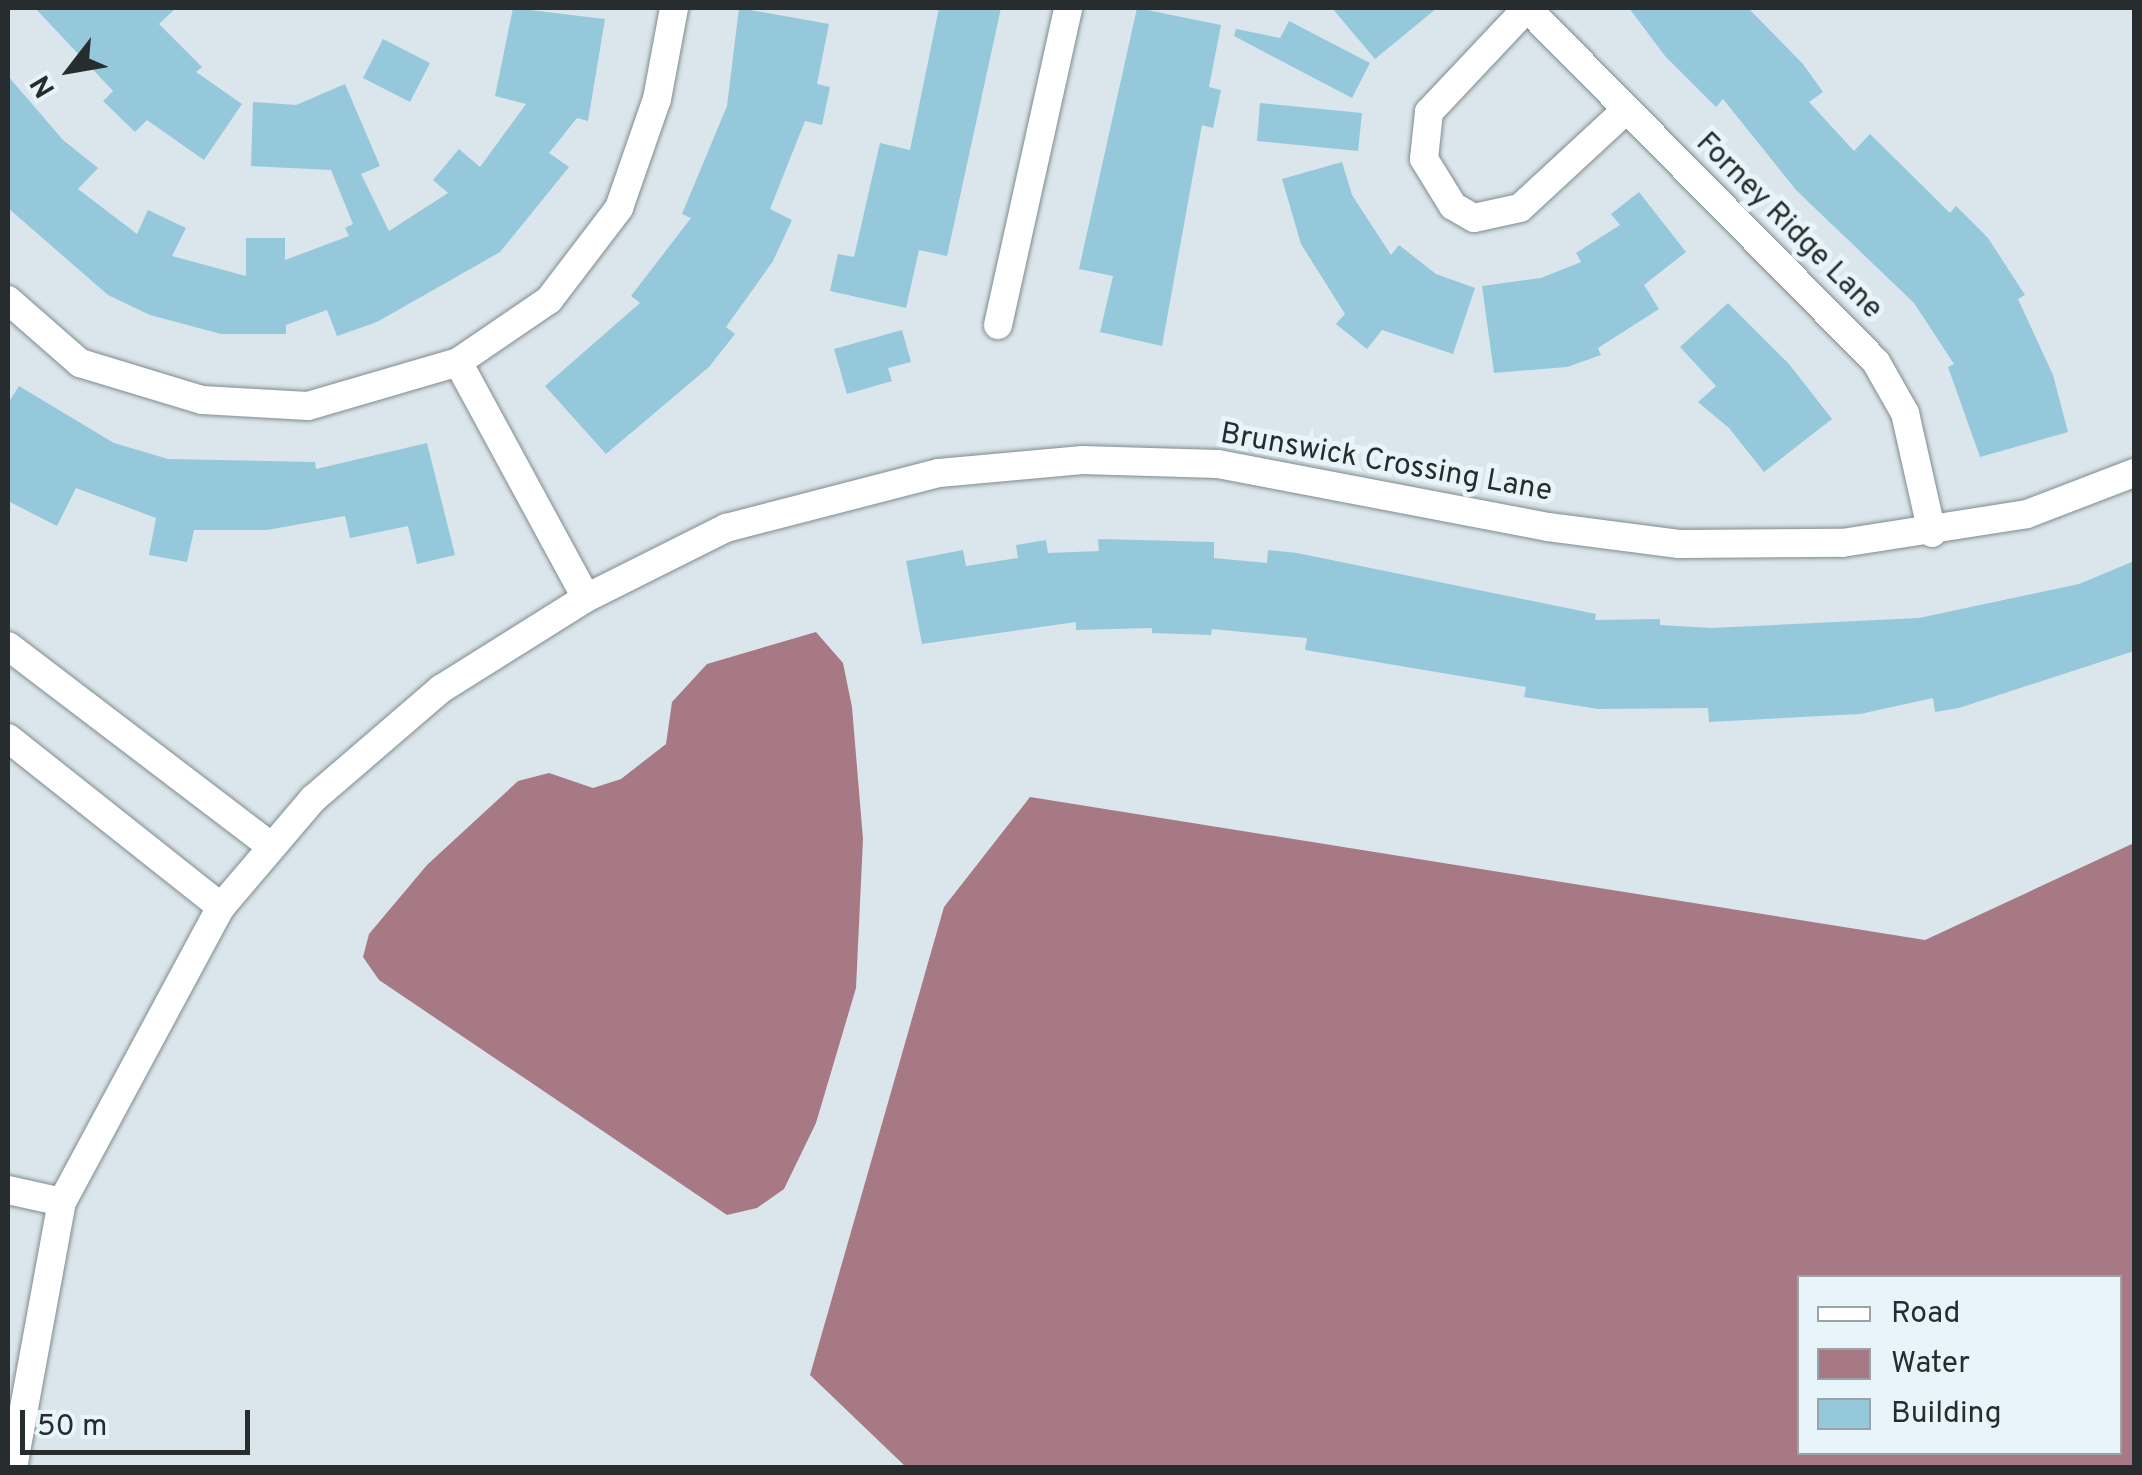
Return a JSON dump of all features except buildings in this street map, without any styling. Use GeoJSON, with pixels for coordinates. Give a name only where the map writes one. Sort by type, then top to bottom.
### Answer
{"type":"FeatureCollection","features":[{"type":"Feature","properties":{"kind":"street"},"geometry":{"type":"LineString","coordinates":[[8,300],[80,364],[202,400],[308,406],[458,362],[549,300],[620,208],[657,100],[674,8]]}},
{"type":"Feature","properties":{"kind":"street"},"geometry":{"type":"LineString","coordinates":[[998,326],[1068,8]]}},
{"type":"Feature","properties":{"kind":"street"},"geometry":{"type":"LineString","coordinates":[[1527,8],[1430,112],[1424,159],[1453,206],[1474,218],[1520,208],[1626,110]]}},
{"type":"Feature","properties":{"kind":"street","name":"Forney Ridge Lane"},"geometry":{"type":"LineString","coordinates":[[1527,8],[1876,362],[1905,414],[1932,533]]}},
{"type":"Feature","properties":{"kind":"street"},"geometry":{"type":"LineString","coordinates":[[458,362],[586,598]]}},
{"type":"Feature","properties":{"kind":"street","name":"Brunswick Crossing Lane"},"geometry":{"type":"LineString","coordinates":[[13,1468],[62,1202],[220,907],[313,799],[441,689],[586,598],[726,528],[938,473],[1082,460],[1218,464],[1548,528],[1679,544],[1842,543],[1932,533],[2026,514],[2134,473]]}},
{"type":"Feature","properties":{"kind":"street"},"geometry":{"type":"LineString","coordinates":[[8,646],[272,846]]}},
{"type":"Feature","properties":{"kind":"street"},"geometry":{"type":"LineString","coordinates":[[8,738],[220,907]]}},
{"type":"Feature","properties":{"kind":"street"},"geometry":{"type":"LineString","coordinates":[[8,1190],[62,1202]]}},
{"type":"Feature","properties":{"kind":"water"},"geometry":{"type":"Polygon","coordinates":[[[816,632],[843,663],[852,707],[863,839],[856,988],[816,1123],[784,1189],[757,1208],[727,1215],[379,980],[363,957],[369,934],[427,865],[518,781],[549,773],[593,788],[621,779],[666,744],[672,702],[707,664],[816,632]]]}},
{"type":"Feature","properties":{"kind":"water"},"geometry":{"type":"Polygon","coordinates":[[[1030,797],[1925,940],[2134,843],[2134,1467],[906,1467],[810,1375],[944,907],[1030,797]]]}}]}
